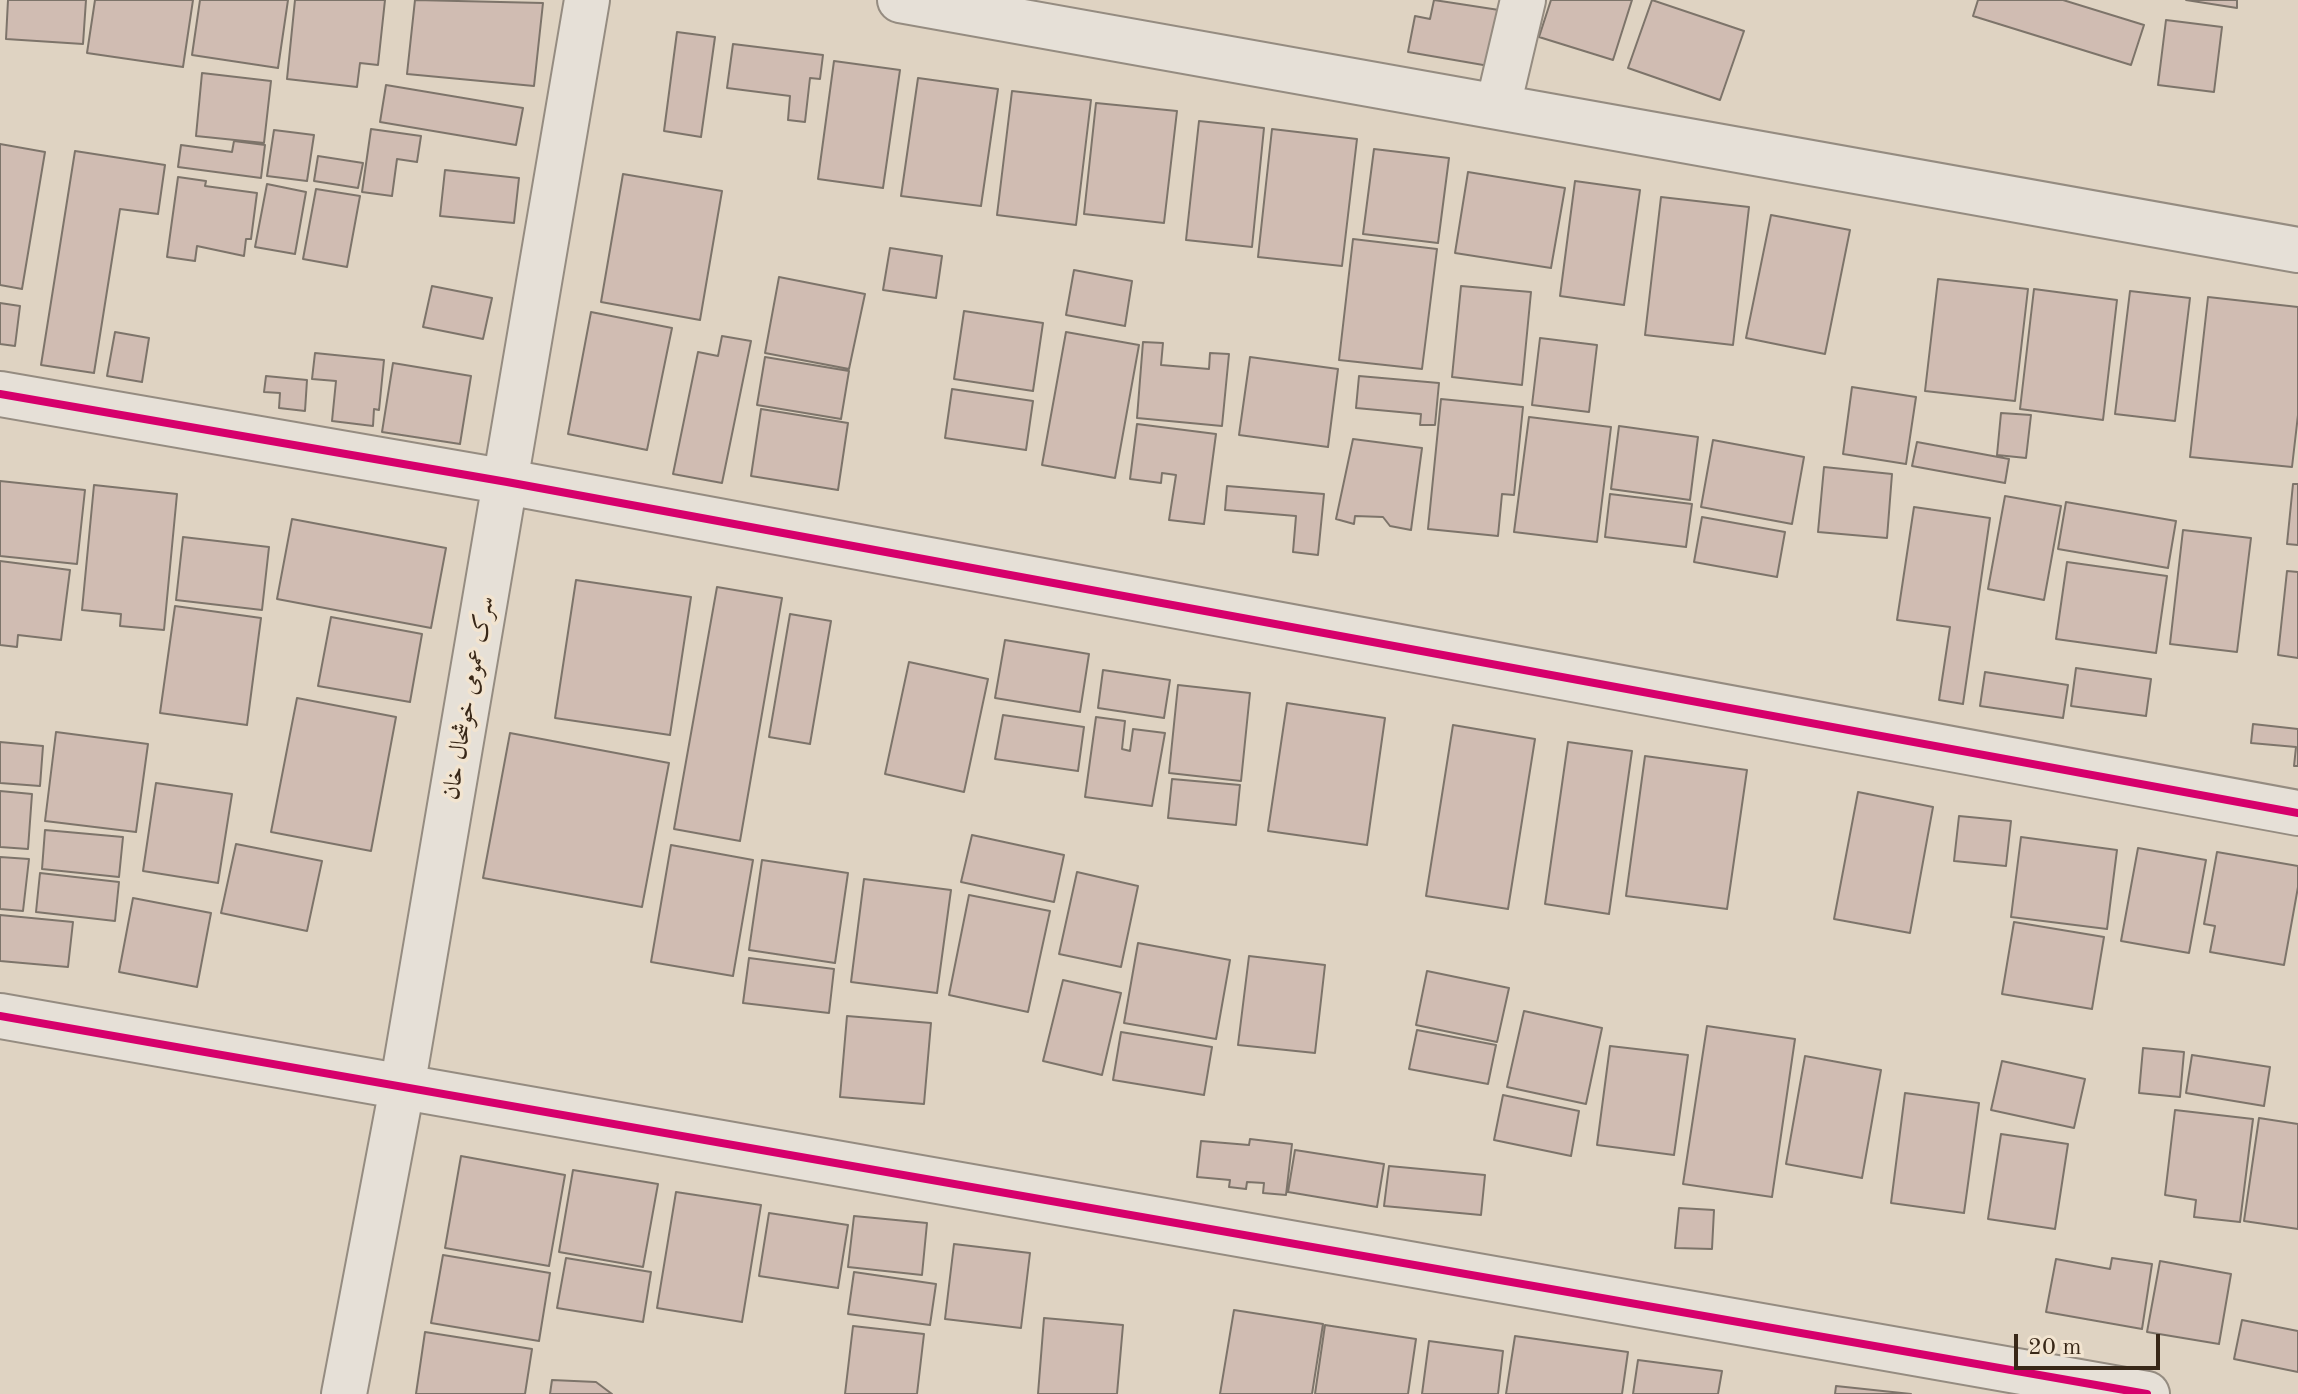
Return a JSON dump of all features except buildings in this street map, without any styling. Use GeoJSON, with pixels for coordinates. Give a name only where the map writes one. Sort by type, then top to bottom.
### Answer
{"type":"FeatureCollection","features":[{"type":"Feature","properties":{"kind":"street","name":"سرک عمومی خوشحال خان"},"geometry":{"type":"LineString","coordinates":[[344,1394],[402,1088],[587,0]]}},
{"type":"Feature","properties":{"kind":"street"},"geometry":{"type":"LineString","coordinates":[[900,0],[2298,250]]}},
{"type":"Feature","properties":{"kind":"street"},"geometry":{"type":"LineString","coordinates":[[1498,106],[1523,0]]}},
{"type":"Feature","properties":{"kind":"street"},"geometry":{"type":"LineString","coordinates":[[0,394],[507,482],[2298,813]]}},
{"type":"Feature","properties":{"kind":"street"},"geometry":{"type":"LineString","coordinates":[[0,1016],[2147,1394]]}},
{"type":"Feature","properties":{"kind":"cycle path"},"geometry":{"type":"LineString","coordinates":[[0,394],[507,482],[2298,813]]}},
{"type":"Feature","properties":{"kind":"cycle path"},"geometry":{"type":"LineString","coordinates":[[0,1016],[2147,1394]]}}]}
